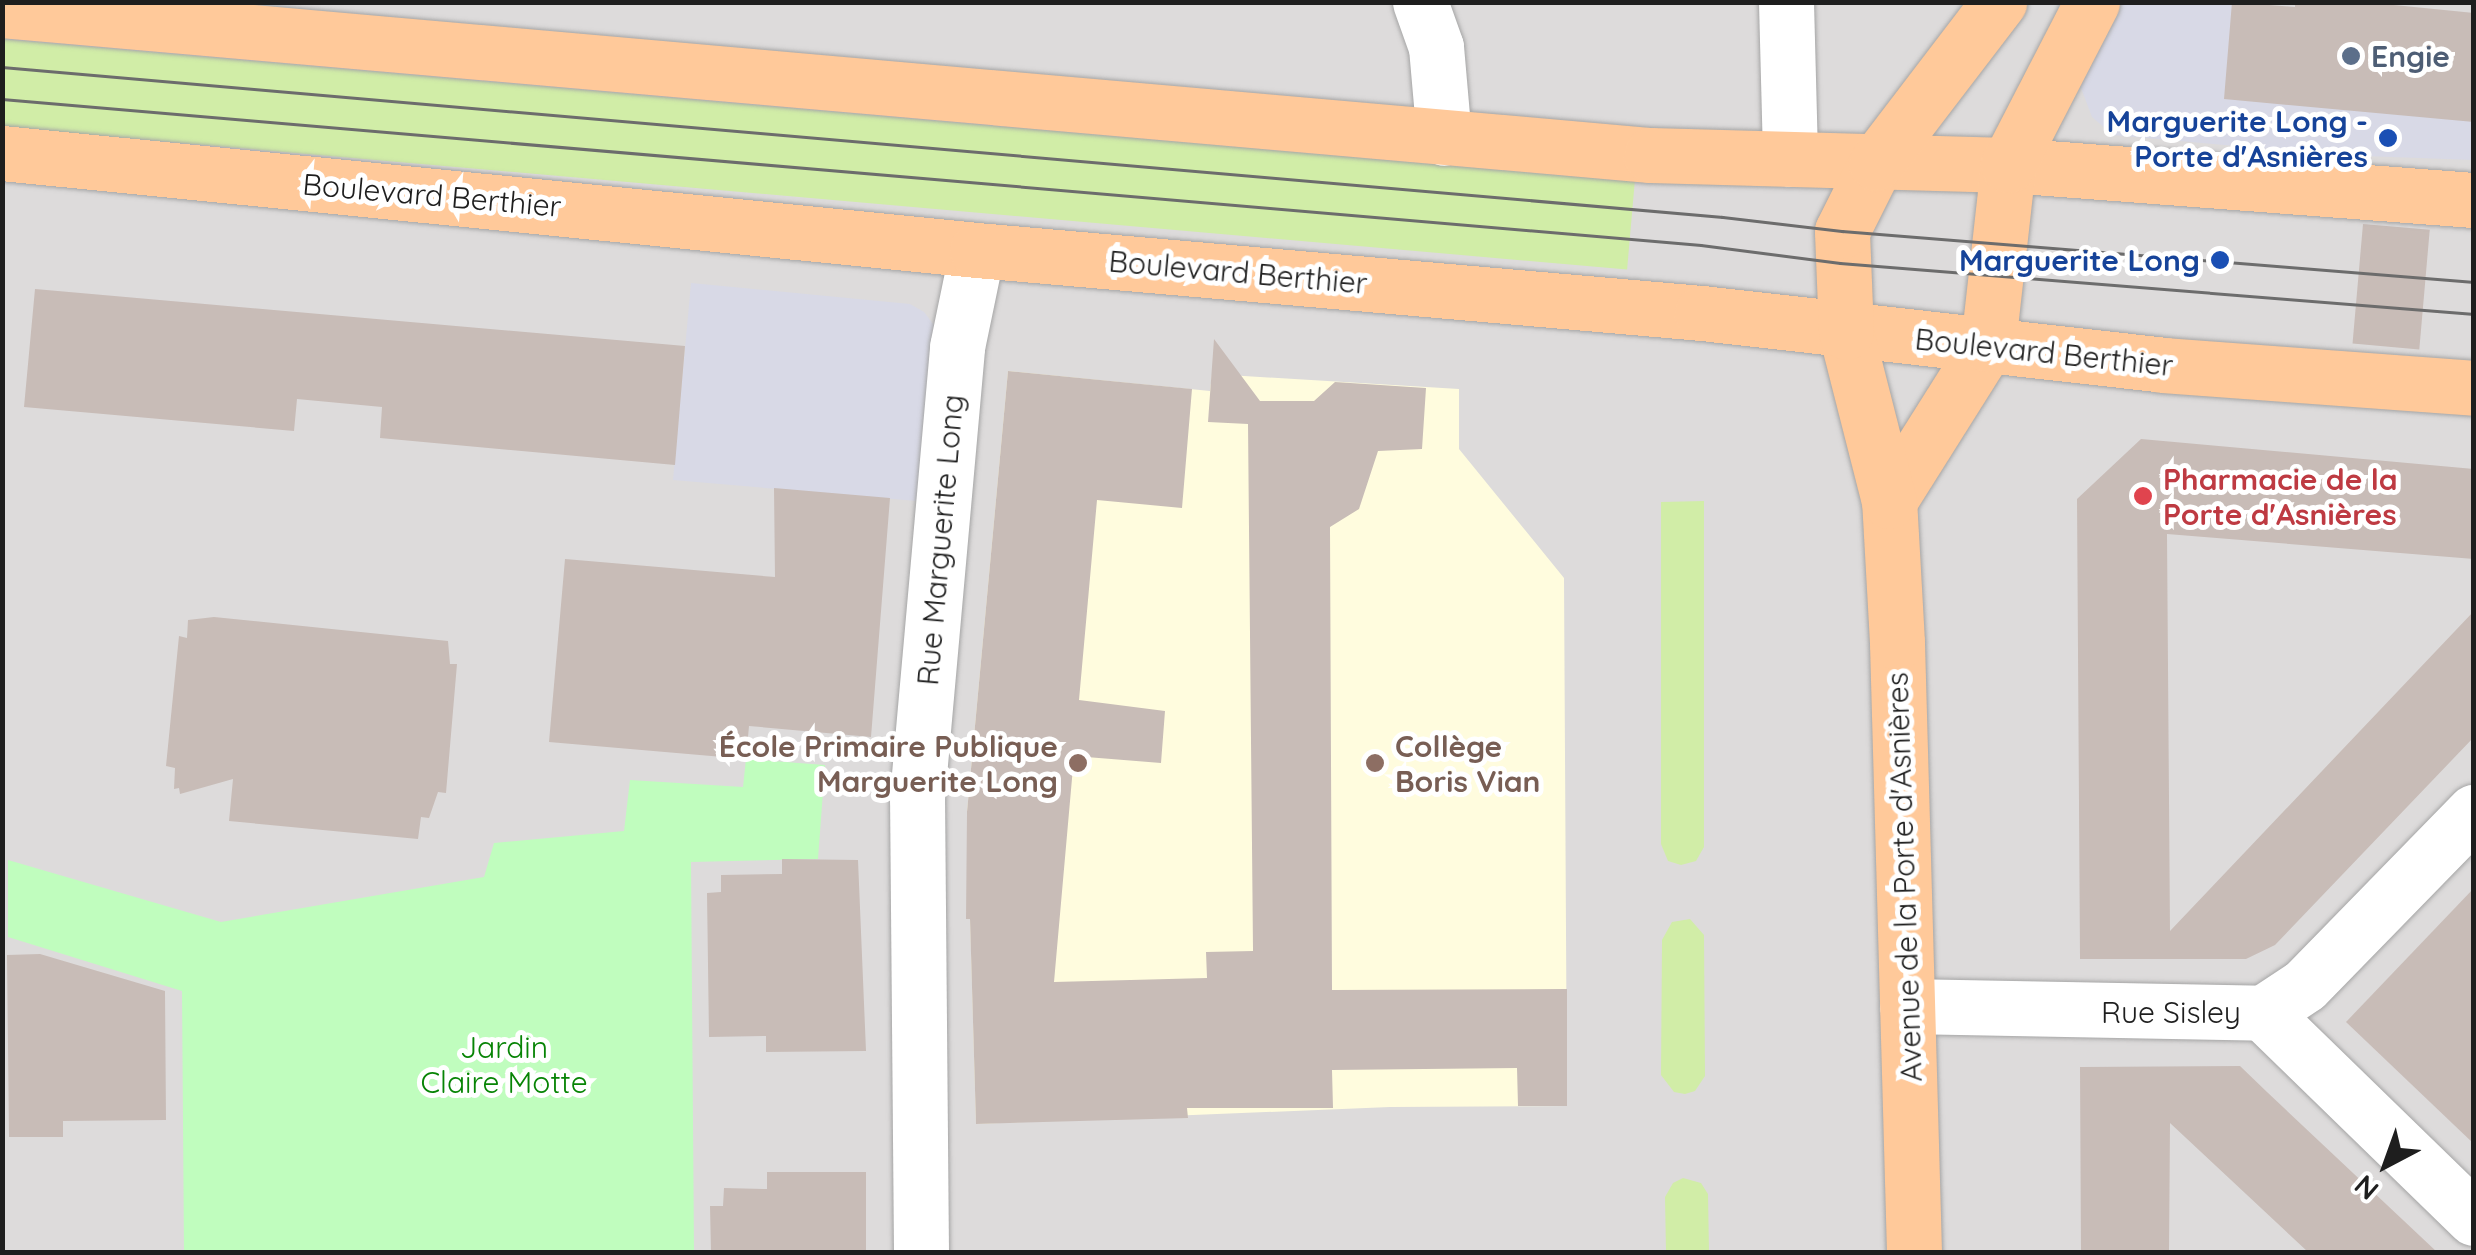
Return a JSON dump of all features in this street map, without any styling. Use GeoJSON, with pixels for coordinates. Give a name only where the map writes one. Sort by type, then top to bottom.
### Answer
{"type":"FeatureCollection","features":[{"type":"Feature","properties":{"kind":"main road","name":"Avenue de la Porte d'Asnières"},"geometry":{"type":"LineString","coordinates":[[1914,1252],[1897,642],[1888,501],[1846,332],[1842,231],[1876,163],[1999,2]]}},
{"type":"Feature","properties":{"kind":"main road"},"geometry":{"type":"LineString","coordinates":[[1888,501],[1988,344],[2008,165],[2092,2]]}},
{"type":"Feature","properties":{"kind":"main road"},"geometry":{"type":"LineString","coordinates":[[2,10],[642,63],[1651,155],[2008,165],[2474,200]]}},
{"type":"Feature","properties":{"kind":"main road","name":"Boulevard Berthier"},"geometry":{"type":"LineString","coordinates":[[2,154],[977,250],[1702,312],[1846,332],[1988,344],[2163,366],[2474,388]]}},
{"type":"Feature","properties":{"kind":"street"},"geometry":{"type":"LineString","coordinates":[[1420,2],[1436,48],[1444,138]]}},
{"type":"Feature","properties":{"kind":"street"},"geometry":{"type":"LineString","coordinates":[[1786,2],[1790,158]]}},
{"type":"Feature","properties":{"kind":"street","name":"Rue Marguerite Long"},"geometry":{"type":"LineString","coordinates":[[921,1252],[917,797],[957,347],[977,250]]}},
{"type":"Feature","properties":{"kind":"street","name":"Rue Sisley"},"geometry":{"type":"LineString","coordinates":[[1907,1006],[2262,1013],[2305,985],[2474,812]]}},
{"type":"Feature","properties":{"kind":"street"},"geometry":{"type":"LineString","coordinates":[[2262,1013],[2474,1218]]}},
{"type":"Feature","properties":{"kind":"shaded area"},"geometry":{"type":"Polygon","coordinates":[[[2,3],[2473,3],[2473,1252],[2,1252],[2,3]]]}},
{"type":"Feature","properties":{"kind":"shaded area"},"geometry":{"type":"Polygon","coordinates":[[[2122,3],[2232,3],[2473,122],[2473,160],[2337,155],[2113,135],[2092,117],[2081,88],[2084,70],[2122,3]]]}},
{"type":"Feature","properties":{"kind":"shaded area"},"geometry":{"type":"Polygon","coordinates":[[[691,283],[910,304],[924,312],[934,325],[928,502],[673,480],[691,283]]]}},
{"type":"Feature","properties":{"kind":"shaded area","name":"Collège Boris Vian"},"geometry":{"type":"Polygon","coordinates":[[[1008,371],[1210,391],[1212,374],[1459,389],[1459,449],[1564,578],[1567,1106],[1390,1107],[976,1124],[967,812],[1008,371]]]}},
{"type":"Feature","properties":{"kind":"green space"},"geometry":{"type":"Polygon","coordinates":[[[2,39],[1635,182],[1627,270],[2,127],[2,39]]]}},
{"type":"Feature","properties":{"kind":"green space"},"geometry":{"type":"Polygon","coordinates":[[[1704,501],[1704,847],[1696,861],[1681,865],[1668,861],[1661,844],[1661,502],[1704,501]]]}},
{"type":"Feature","properties":{"kind":"green space","name":"Jardin Claire Motte"},"geometry":{"type":"Polygon","coordinates":[[[746,759],[825,765],[818,859],[691,862],[694,1252],[184,1252],[182,991],[8,937],[8,860],[221,922],[484,877],[494,843],[624,831],[630,780],[743,787],[746,759]]]}},
{"type":"Feature","properties":{"kind":"green space"},"geometry":{"type":"Polygon","coordinates":[[[1690,919],[1704,935],[1705,1076],[1695,1091],[1685,1094],[1674,1092],[1661,1075],[1662,940],[1672,922],[1690,919]]]}},
{"type":"Feature","properties":{"kind":"green space"},"geometry":{"type":"Polygon","coordinates":[[[1683,1178],[1701,1183],[1708,1194],[1709,1252],[1666,1252],[1665,1197],[1673,1183],[1683,1178]]]}},
{"type":"Feature","properties":{"kind":"building","name":"Engie"},"geometry":{"type":"Polygon","coordinates":[[[2232,2],[2295,7],[2295,2],[2364,2],[2474,13],[2474,122],[2224,99],[2232,2]]]}},
{"type":"Feature","properties":{"kind":"building"},"geometry":{"type":"Polygon","coordinates":[[[2363,224],[2430,230],[2419,349],[2353,344],[2363,224]]]}},
{"type":"Feature","properties":{"kind":"building"},"geometry":{"type":"Polygon","coordinates":[[[35,289],[685,346],[675,465],[380,438],[382,407],[297,399],[294,431],[24,407],[35,289]]]}},
{"type":"Feature","properties":{"kind":"building"},"geometry":{"type":"Polygon","coordinates":[[[1214,339],[1260,401],[1314,401],[1335,382],[1426,388],[1422,449],[1378,451],[1359,509],[1330,527],[1332,990],[1567,989],[1567,1106],[1518,1106],[1517,1068],[1332,1070],[1333,1108],[1187,1108],[1188,1118],[976,1124],[970,919],[966,919],[967,812],[1008,371],[1192,389],[1182,508],[1097,500],[1079,700],[1165,711],[1161,763],[1074,756],[1054,982],[1207,978],[1206,952],[1253,951],[1248,424],[1208,422],[1214,339]]]}},
{"type":"Feature","properties":{"kind":"building"},"geometry":{"type":"Polygon","coordinates":[[[2141,439],[2474,469],[2474,559],[2167,534],[2170,931],[2474,611],[2474,737],[2275,945],[2246,959],[2080,959],[2077,499],[2141,439]]]}},
{"type":"Feature","properties":{"kind":"building"},"geometry":{"type":"Polygon","coordinates":[[[774,488],[890,498],[871,737],[749,726],[746,759],[549,742],[565,559],[775,577],[774,488]]]}},
{"type":"Feature","properties":{"kind":"building"},"geometry":{"type":"Polygon","coordinates":[[[214,617],[448,641],[450,664],[457,664],[446,793],[438,792],[429,818],[421,817],[418,839],[229,821],[233,779],[180,794],[179,788],[174,789],[175,768],[166,766],[179,636],[187,638],[188,620],[214,617]]]}},
{"type":"Feature","properties":{"kind":"building"},"geometry":{"type":"Polygon","coordinates":[[[782,859],[858,860],[866,1051],[766,1052],[766,1036],[709,1037],[707,893],[721,892],[721,875],[782,874],[782,859]]]}},
{"type":"Feature","properties":{"kind":"building"},"geometry":{"type":"Polygon","coordinates":[[[2474,888],[2474,1144],[2346,1022],[2474,888]]]}},
{"type":"Feature","properties":{"kind":"building"},"geometry":{"type":"Polygon","coordinates":[[[40,954],[165,991],[166,1120],[63,1121],[63,1137],[9,1137],[7,955],[40,954]]]}},
{"type":"Feature","properties":{"kind":"building"},"geometry":{"type":"Polygon","coordinates":[[[2240,1066],[2437,1252],[2308,1252],[2170,1123],[2169,1252],[2081,1252],[2080,1067],[2240,1066]]]}},
{"type":"Feature","properties":{"kind":"building"},"geometry":{"type":"Polygon","coordinates":[[[767,1172],[866,1172],[866,1252],[711,1252],[710,1206],[723,1206],[724,1188],[767,1189],[767,1172]]]}},
{"type":"Feature","properties":{"kind":"tram line"},"geometry":{"type":"LineString","coordinates":[[2,67],[1722,217],[1842,231],[2474,282]]}},
{"type":"Feature","properties":{"kind":"tram line"},"geometry":{"type":"LineString","coordinates":[[2,99],[1701,245],[1840,263],[2474,314]]}},
{"type":"Feature","properties":{"kind":"place","name":"Engie"},"geometry":{"type":"Point","coordinates":[2351,56]}},
{"type":"Feature","properties":{"kind":"place","name":"Marguerite Long - Porte d'Asnières"},"geometry":{"type":"Point","coordinates":[2388,138]}},
{"type":"Feature","properties":{"kind":"place","name":"Marguerite Long"},"geometry":{"type":"Point","coordinates":[2220,260]}},
{"type":"Feature","properties":{"kind":"place","name":"Pharmacie de la Porte d'Asnières"},"geometry":{"type":"Point","coordinates":[2143,496]}},
{"type":"Feature","properties":{"kind":"place","name":"École Primaire Publique Marguerite Long"},"geometry":{"type":"Point","coordinates":[1078,763]}},
{"type":"Feature","properties":{"kind":"place","name":"Collège Boris Vian"},"geometry":{"type":"Point","coordinates":[1375,763]}}]}
